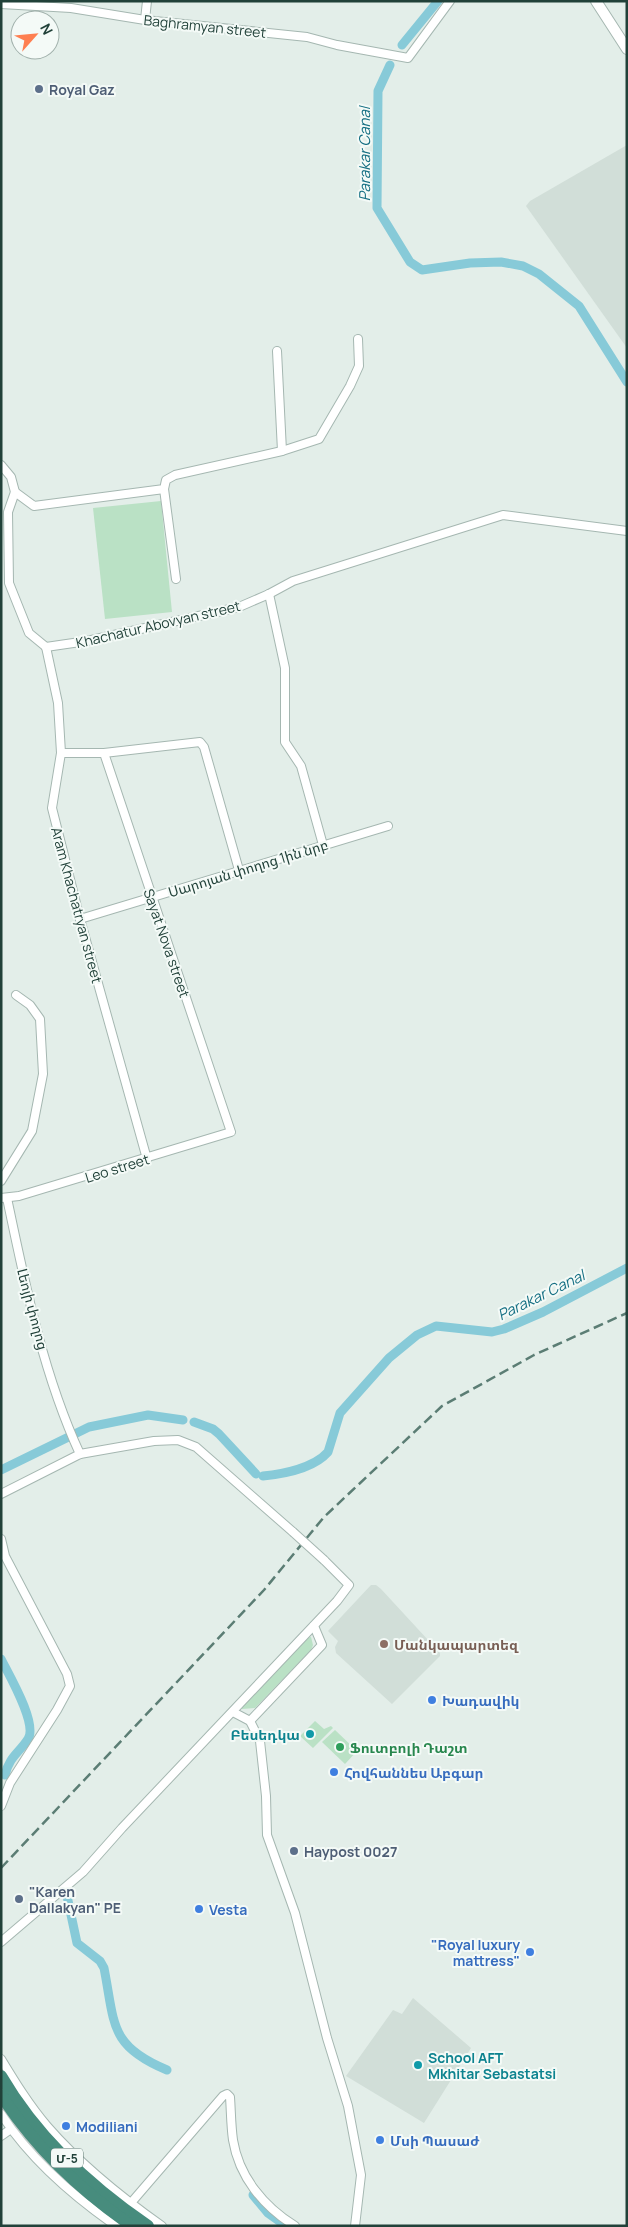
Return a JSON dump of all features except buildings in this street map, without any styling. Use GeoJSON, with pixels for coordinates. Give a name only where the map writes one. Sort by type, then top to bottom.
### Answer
{"type":"FeatureCollection","features":[{"type":"Feature","properties":{"kind":"highway","name":"Մ-5"},"geometry":{"type":"LineString","coordinates":[[1,2076],[24,2110],[71,2163],[104,2192],[148,2226]]}},
{"type":"Feature","properties":{"kind":"highway","name":"Մ-5"},"geometry":{"type":"LineString","coordinates":[[1,2095],[14,2115],[36,2142],[96,2205],[132,2226]]}},
{"type":"Feature","properties":{"kind":"street"},"geometry":{"type":"LineString","coordinates":[[145,20],[147,1]]}},
{"type":"Feature","properties":{"kind":"street","name":"Baghramyan street"},"geometry":{"type":"LineString","coordinates":[[1,4],[71,8],[145,20],[307,37],[337,45],[408,58],[450,1]]}},
{"type":"Feature","properties":{"kind":"street"},"geometry":{"type":"LineString","coordinates":[[596,1],[627,49]]}},
{"type":"Feature","properties":{"kind":"street"},"geometry":{"type":"LineString","coordinates":[[176,579],[164,489],[166,480],[175,475],[282,451],[319,439],[350,386],[359,366],[358,339]]}},
{"type":"Feature","properties":{"kind":"street"},"geometry":{"type":"LineString","coordinates":[[277,351],[282,451]]}},
{"type":"Feature","properties":{"kind":"street"},"geometry":{"type":"LineString","coordinates":[[1,465],[11,477],[15,492],[8,512],[9,583],[28,633],[46,647]]}},
{"type":"Feature","properties":{"kind":"street"},"geometry":{"type":"LineString","coordinates":[[15,492],[34,506],[164,489]]}},
{"type":"Feature","properties":{"kind":"street","name":"Khachatur Abovyan street"},"geometry":{"type":"LineString","coordinates":[[46,647],[87,641],[239,607],[293,581],[503,515],[627,531]]}},
{"type":"Feature","properties":{"kind":"street"},"geometry":{"type":"LineString","coordinates":[[269,594],[285,668],[285,742],[301,766],[324,845]]}},
{"type":"Feature","properties":{"kind":"street","name":"Aram Khachatryan street"},"geometry":{"type":"LineString","coordinates":[[46,647],[58,703],[61,753],[52,808],[80,919],[146,1159]]}},
{"type":"Feature","properties":{"kind":"street"},"geometry":{"type":"LineString","coordinates":[[61,753],[104,753],[198,741],[204,747],[240,870]]}},
{"type":"Feature","properties":{"kind":"street","name":"Sayat Nova street"},"geometry":{"type":"LineString","coordinates":[[104,753],[231,1132]]}},
{"type":"Feature","properties":{"kind":"street","name":"Սարոյան փողոց 1ին նրբ"},"geometry":{"type":"LineString","coordinates":[[80,919],[388,826]]}},
{"type":"Feature","properties":{"kind":"street"},"geometry":{"type":"LineString","coordinates":[[1,1181],[32,1130],[43,1074],[40,1019],[30,1005],[16,995]]}},
{"type":"Feature","properties":{"kind":"street","name":"Leo street"},"geometry":{"type":"LineString","coordinates":[[4,1198],[19,1196],[231,1132]]}},
{"type":"Feature","properties":{"kind":"street","name":"Լեոյի փողոց"},"geometry":{"type":"LineString","coordinates":[[4,1198],[28,1302],[67,1423],[80,1454]]}},
{"type":"Feature","properties":{"kind":"street"},"geometry":{"type":"LineString","coordinates":[[1,1494],[80,1454],[154,1441],[178,1440],[196,1447],[324,1560],[348,1585],[314,1626],[122,1828],[83,1872],[1,1942]]}},
{"type":"Feature","properties":{"kind":"street"},"geometry":{"type":"LineString","coordinates":[[1,1539],[5,1556],[67,1674],[70,1686],[57,1710],[18,1770],[1,1806]]}},
{"type":"Feature","properties":{"kind":"street"},"geometry":{"type":"LineString","coordinates":[[250,1721],[322,1645],[314,1626]]}},
{"type":"Feature","properties":{"kind":"street"},"geometry":{"type":"LineString","coordinates":[[233,1712],[250,1721],[260,1741],[266,1796],[267,1835],[295,1913],[327,2038],[348,2106],[361,2174],[355,2226]]}},
{"type":"Feature","properties":{"kind":"street"},"geometry":{"type":"LineString","coordinates":[[1,2060],[24,2096],[47,2126],[78,2158],[130,2204],[162,2226]]}},
{"type":"Feature","properties":{"kind":"street"},"geometry":{"type":"LineString","coordinates":[[130,2204],[227,2094],[230,2097],[233,2141],[243,2170],[257,2195],[281,2217],[295,2226]]}},
{"type":"Feature","properties":{"kind":"street"},"geometry":{"type":"LineString","coordinates":[[1,2114],[11,2129],[54,2176],[96,2205],[116,2226]]}},
{"type":"Feature","properties":{"kind":"street"},"geometry":{"type":"LineString","coordinates":[[1,2136],[11,2129]]}},
{"type":"Feature","properties":{"kind":"shaded area"},"geometry":{"type":"Polygon","coordinates":[[[627,145],[627,348],[526,206],[530,201],[627,145]]]}},
{"type":"Feature","properties":{"kind":"shaded area","name":"Մանկապարտեզ"},"geometry":{"type":"Polygon","coordinates":[[[371,1585],[376,1585],[381,1589],[440,1653],[440,1656],[392,1704],[336,1653],[335,1647],[338,1641],[328,1631],[371,1585]]]}},
{"type":"Feature","properties":{"kind":"shaded area"},"geometry":{"type":"Polygon","coordinates":[[[413,1998],[471,2048],[424,2123],[346,2076],[393,2010],[402,2014],[413,1998]]]}},
{"type":"Feature","properties":{"kind":"green space"},"geometry":{"type":"Polygon","coordinates":[[[161,501],[172,612],[105,619],[93,508],[161,501]]]}},
{"type":"Feature","properties":{"kind":"green space"},"geometry":{"type":"Polygon","coordinates":[[[311,1637],[313,1645],[311,1650],[255,1708],[242,1709],[242,1705],[305,1638],[311,1637]]]}},
{"type":"Feature","properties":{"kind":"green space"},"geometry":{"type":"Polygon","coordinates":[[[315,1721],[324,1729],[331,1726],[333,1728],[313,1748],[300,1736],[315,1721]]]}},
{"type":"Feature","properties":{"kind":"green space","name":"Ֆուտբոլի Դաշտ"},"geometry":{"type":"Polygon","coordinates":[[[335,1730],[357,1751],[345,1764],[322,1742],[335,1730]]]}},
{"type":"Feature","properties":{"kind":"waterway","name":"Parakar Canal"},"geometry":{"type":"LineString","coordinates":[[402,45],[438,1]]}},
{"type":"Feature","properties":{"kind":"waterway","name":"Parakar Canal"},"geometry":{"type":"LineString","coordinates":[[390,65],[378,91],[377,208],[410,262],[422,270],[470,263],[501,262],[523,266],[539,274],[579,306],[627,382]]}},
{"type":"Feature","properties":{"kind":"waterway","name":"Parakar Canal"},"geometry":{"type":"LineString","coordinates":[[263,1476],[298,1469],[322,1458],[328,1452],[340,1413],[389,1358],[417,1335],[436,1326],[492,1332],[504,1329],[543,1312],[627,1268]]}},
{"type":"Feature","properties":{"kind":"waterway","name":"Parakar Canal"},"geometry":{"type":"LineString","coordinates":[[1,1470],[89,1427],[148,1415],[183,1420]]}},
{"type":"Feature","properties":{"kind":"waterway","name":"Parakar Canal"},"geometry":{"type":"LineString","coordinates":[[194,1422],[213,1429],[219,1434],[256,1474]]}},
{"type":"Feature","properties":{"kind":"waterway","name":"Parakar Canal"},"geometry":{"type":"LineString","coordinates":[[1,1659],[26,1711],[30,1732],[25,1744],[9,1764],[5,1775]]}},
{"type":"Feature","properties":{"kind":"waterway","name":"Parakar Canal"},"geometry":{"type":"LineString","coordinates":[[67,1896],[77,1943],[100,1961],[104,1968],[113,2019],[124,2042],[134,2052],[167,2070]]}},
{"type":"Feature","properties":{"kind":"waterway"},"geometry":{"type":"LineString","coordinates":[[253,2195],[268,2213],[286,2226]]}},
{"type":"Feature","properties":{"kind":"railway"},"geometry":{"type":"LineString","coordinates":[[1,1868],[264,1590],[324,1517],[442,1406],[534,1355],[627,1313]]}},
{"type":"Feature","properties":{"kind":"place","name":"Royal Gaz"},"geometry":{"type":"Point","coordinates":[39,89]}},
{"type":"Feature","properties":{"kind":"place","name":"Մանկապարտեզ"},"geometry":{"type":"Point","coordinates":[384,1644]}},
{"type":"Feature","properties":{"kind":"place","name":"Խադավիկ"},"geometry":{"type":"Point","coordinates":[432,1700]}},
{"type":"Feature","properties":{"kind":"place","name":"Բեսեդկա"},"geometry":{"type":"Point","coordinates":[310,1734]}},
{"type":"Feature","properties":{"kind":"place","name":"Ֆուտբոլի Դաշտ"},"geometry":{"type":"Point","coordinates":[340,1747]}},
{"type":"Feature","properties":{"kind":"place","name":"Հովհաննես Աբգար"},"geometry":{"type":"Point","coordinates":[334,1772]}},
{"type":"Feature","properties":{"kind":"place","name":"Haypost 0027"},"geometry":{"type":"Point","coordinates":[294,1851]}},
{"type":"Feature","properties":{"kind":"place","name":"\"Karen Dallakyan\" PE"},"geometry":{"type":"Point","coordinates":[19,1899]}},
{"type":"Feature","properties":{"kind":"place","name":"Vesta"},"geometry":{"type":"Point","coordinates":[199,1909]}},
{"type":"Feature","properties":{"kind":"place","name":"\"Royal luxury mattress\""},"geometry":{"type":"Point","coordinates":[530,1952]}},
{"type":"Feature","properties":{"kind":"place","name":"School AFT Mkhitar Sebastatsi"},"geometry":{"type":"Point","coordinates":[418,2065]}},
{"type":"Feature","properties":{"kind":"place","name":"Modiliani"},"geometry":{"type":"Point","coordinates":[66,2126]}},
{"type":"Feature","properties":{"kind":"place","name":"Մսի Պասաժ"},"geometry":{"type":"Point","coordinates":[380,2140]}}]}
